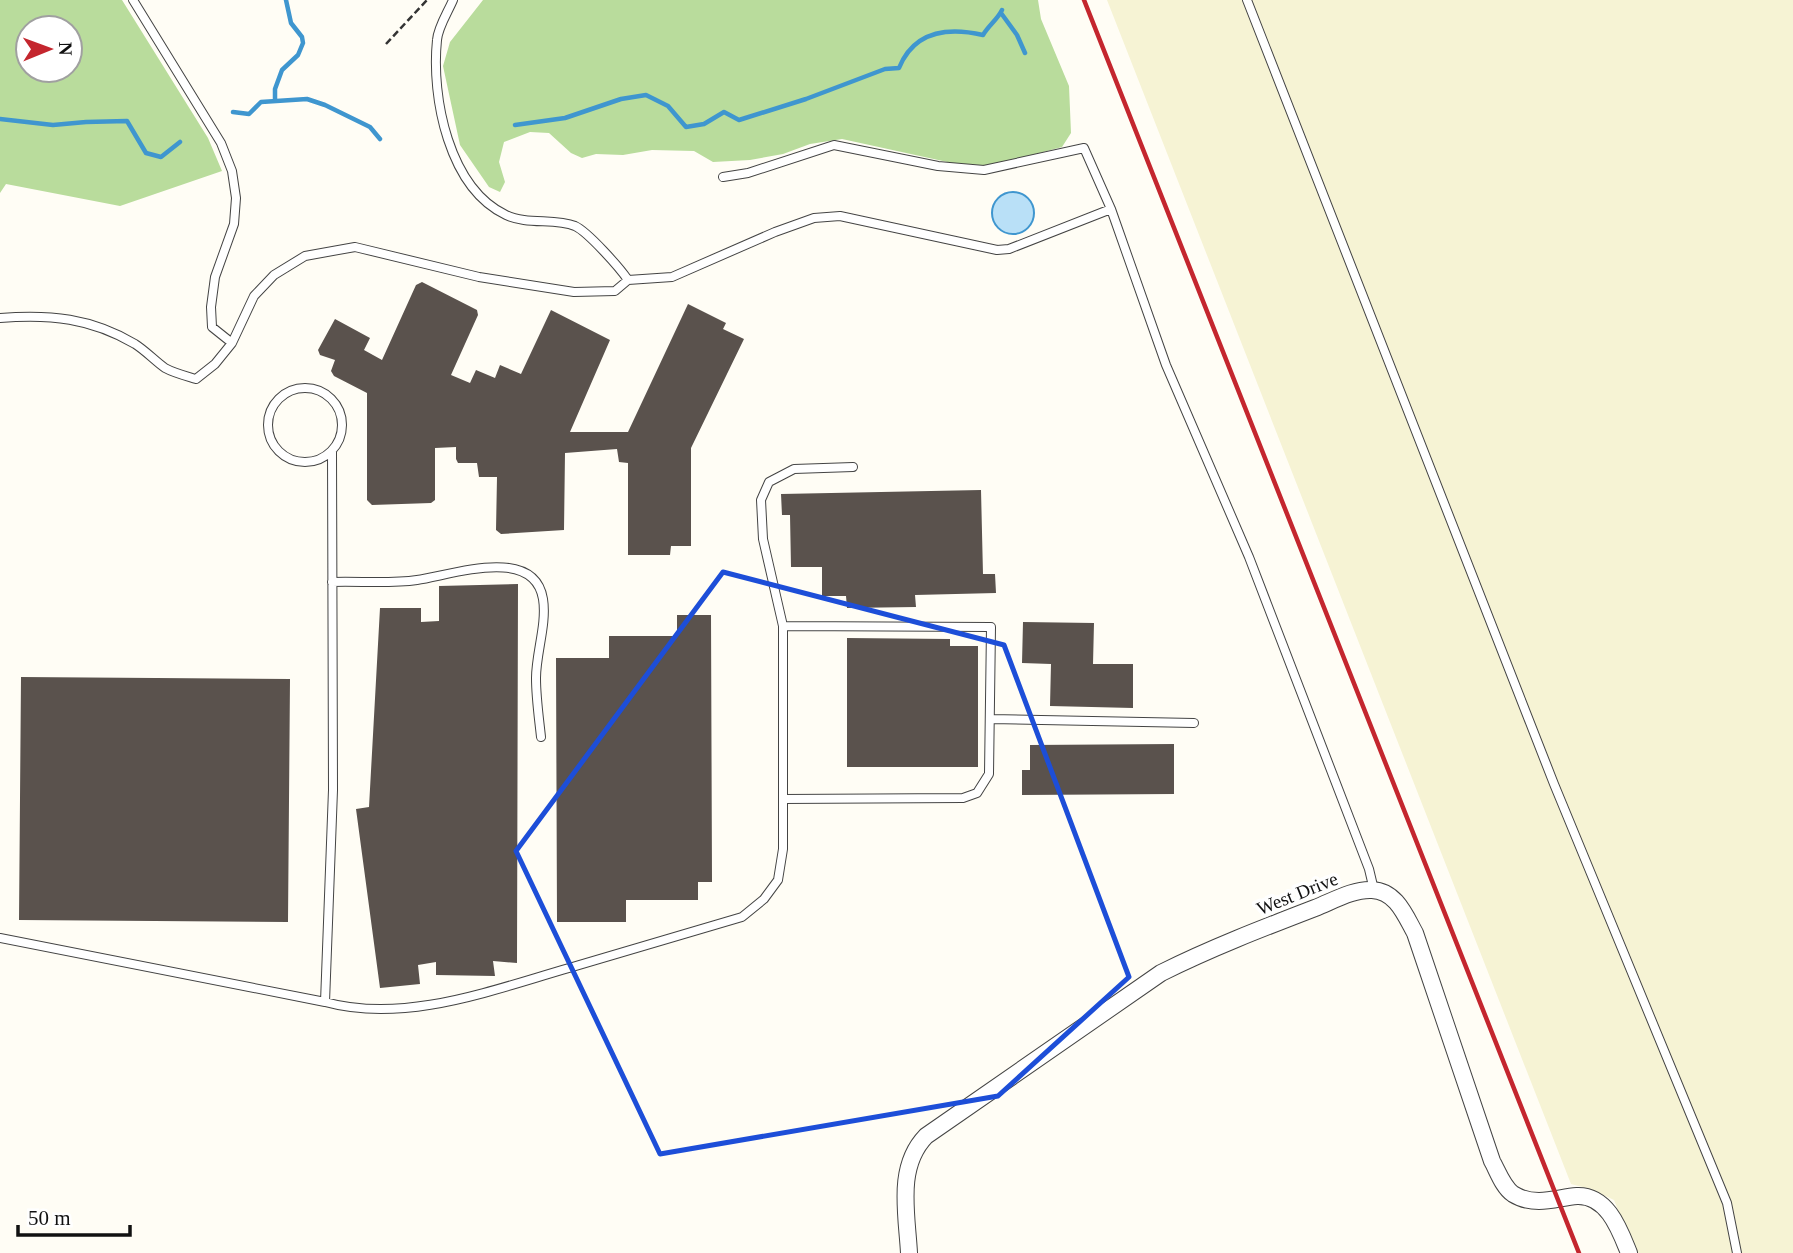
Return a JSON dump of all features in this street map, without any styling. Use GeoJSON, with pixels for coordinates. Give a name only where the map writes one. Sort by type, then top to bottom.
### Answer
{"type":"FeatureCollection","features":[{"type":"Feature","properties":{"kind":"street","name":"West Drive"},"geometry":{"type":"LineString","coordinates":[[909,1253],[906,1182],[915,1147],[926,1136],[1161,974],[1195,956],[1284,920],[1357,892],[1374,890]]}},
{"type":"Feature","properties":{"kind":"street"},"geometry":{"type":"LineString","coordinates":[[1374,890],[1398,901],[1415,933],[1492,1161],[1506,1186],[1513,1194],[1529,1200],[1581,1196],[1591,1199],[1606,1208],[1618,1226],[1629,1253]]}},
{"type":"Feature","properties":{"kind":"lane"},"geometry":{"type":"LineString","coordinates":[[133,0],[221,143],[232,171],[236,198],[234,224],[215,278],[211,307],[212,327],[232,343]]}},
{"type":"Feature","properties":{"kind":"lane"},"geometry":{"type":"LineString","coordinates":[[453,0],[437,38],[438,99],[457,166],[477,195],[508,216],[576,226],[619,267],[628,280]]}},
{"type":"Feature","properties":{"kind":"lane"},"geometry":{"type":"LineString","coordinates":[[1247,0],[1554,784],[1727,1203],[1737,1253]]}},
{"type":"Feature","properties":{"kind":"lane"},"geometry":{"type":"LineString","coordinates":[[723,177],[748,173],[834,145],[938,166],[984,170],[1084,148],[1111,209],[1166,365],[1249,557],[1369,869],[1374,890]]}},
{"type":"Feature","properties":{"kind":"lane"},"geometry":{"type":"LineString","coordinates":[[0,318],[38,315],[68,318],[96,326],[136,345],[166,368],[196,379],[215,364],[232,343],[254,296],[274,275],[305,256],[355,247],[479,277],[574,292],[615,292],[628,280],[672,277],[814,218],[840,216],[997,250],[1009,249],[1111,209]]}},
{"type":"Feature","properties":{"kind":"lane"},"geometry":{"type":"LineString","coordinates":[[325,1002],[333,790],[332,451],[338,444],[343,426],[339,409],[328,395],[311,388],[293,390],[278,399],[269,415],[268,424],[276,449],[291,460],[309,463],[332,451]]}},
{"type":"Feature","properties":{"kind":"lane"},"geometry":{"type":"LineString","coordinates":[[0,938],[350,1009],[380,1009],[449,1001],[743,917],[764,899],[778,880],[783,849],[783,626],[763,539],[761,500],[769,482],[794,469],[853,467]]}},
{"type":"Feature","properties":{"kind":"lane"},"geometry":{"type":"LineString","coordinates":[[332,582],[416,580],[451,571],[498,567],[526,572],[540,584],[544,602],[536,678],[541,737]]}},
{"type":"Feature","properties":{"kind":"lane"},"geometry":{"type":"LineString","coordinates":[[783,626],[991,627],[989,774],[977,793],[963,798],[783,799]]}},
{"type":"Feature","properties":{"kind":"lane"},"geometry":{"type":"LineString","coordinates":[[990,719],[1194,723]]}},
{"type":"Feature","properties":{"kind":"path"},"geometry":{"type":"LineString","coordinates":[[386,44],[427,0]]}},
{"type":"Feature","properties":{"kind":"highlighted area"},"geometry":{"type":"Polygon","coordinates":[[[723,572],[1004,645],[1129,977],[998,1096],[660,1154],[516,851],[723,572]]]}},
{"type":"Feature","properties":{"kind":"shaded area"},"geometry":{"type":"Polygon","coordinates":[[[1107,0],[1793,0],[1793,1253],[1635,1253],[1614,1200],[1571,1184],[1107,0]]]}},
{"type":"Feature","properties":{"kind":"green space"},"geometry":{"type":"Polygon","coordinates":[[[0,0],[122,0],[208,138],[222,171],[120,206],[6,184],[0,193],[0,0]]]}},
{"type":"Feature","properties":{"kind":"green space"},"geometry":{"type":"Polygon","coordinates":[[[483,0],[1038,0],[1041,19],[1069,86],[1071,133],[1062,147],[991,166],[952,163],[842,139],[810,144],[783,154],[750,160],[713,162],[694,151],[652,150],[623,155],[596,154],[582,158],[571,153],[549,133],[530,132],[504,142],[499,162],[505,182],[500,192],[489,187],[460,145],[443,66],[450,42],[483,0]]]}},
{"type":"Feature","properties":{"kind":"water"},"geometry":{"type":"Polygon","coordinates":[[[1013,192],[1028,198],[1034,213],[1028,228],[1013,234],[998,228],[992,213],[998,198],[1013,192]]]}},
{"type":"Feature","properties":{"kind":"building"},"geometry":{"type":"Polygon","coordinates":[[[422,282],[477,310],[478,315],[451,375],[470,383],[476,370],[495,378],[500,365],[521,374],[551,310],[610,340],[570,432],[628,432],[688,304],[726,323],[723,329],[744,339],[691,448],[691,546],[671,546],[670,555],[628,555],[628,463],[619,462],[617,449],[565,453],[564,530],[501,534],[496,530],[497,477],[479,477],[477,463],[458,463],[456,447],[435,448],[435,500],[431,503],[372,505],[367,500],[367,393],[334,376],[331,371],[335,360],[320,355],[318,350],[335,319],[370,338],[364,350],[382,360],[416,285],[422,282]]]}},
{"type":"Feature","properties":{"kind":"building"},"geometry":{"type":"Polygon","coordinates":[[[981,490],[983,574],[995,574],[996,593],[915,595],[916,607],[847,608],[846,596],[822,596],[822,567],[791,567],[790,515],[782,515],[781,494],[981,490]]]}},
{"type":"Feature","properties":{"kind":"building"},"geometry":{"type":"Polygon","coordinates":[[[518,584],[517,963],[493,961],[495,976],[436,975],[436,962],[418,965],[420,984],[380,988],[356,809],[369,807],[380,608],[421,608],[421,622],[439,621],[439,586],[518,584]]]}},
{"type":"Feature","properties":{"kind":"building"},"geometry":{"type":"Polygon","coordinates":[[[677,615],[711,615],[712,882],[698,882],[698,900],[626,900],[626,922],[557,922],[556,658],[609,658],[609,636],[677,636],[677,615]]]}},
{"type":"Feature","properties":{"kind":"building"},"geometry":{"type":"Polygon","coordinates":[[[1023,622],[1094,623],[1093,664],[1133,664],[1133,708],[1050,706],[1051,664],[1022,663],[1023,622]]]}},
{"type":"Feature","properties":{"kind":"building"},"geometry":{"type":"Polygon","coordinates":[[[847,638],[950,639],[950,646],[978,646],[978,767],[847,767],[847,638]]]}},
{"type":"Feature","properties":{"kind":"building"},"geometry":{"type":"Polygon","coordinates":[[[21,677],[290,679],[288,922],[19,920],[21,677]]]}},
{"type":"Feature","properties":{"kind":"building"},"geometry":{"type":"Polygon","coordinates":[[[1174,744],[1174,794],[1022,795],[1022,770],[1030,770],[1030,745],[1174,744]]]}},
{"type":"Feature","properties":{"kind":"waterway"},"geometry":{"type":"LineString","coordinates":[[275,100],[275,89],[282,70],[298,55],[303,43],[302,37],[291,23],[286,0]]}},
{"type":"Feature","properties":{"kind":"waterway"},"geometry":{"type":"LineString","coordinates":[[515,125],[565,118],[621,99],[646,95],[668,106],[686,127],[704,124],[724,112],[739,120],[806,99],[885,69],[899,68],[914,46],[934,35],[945,32],[983,35],[1002,10]]}},
{"type":"Feature","properties":{"kind":"waterway"},"geometry":{"type":"LineString","coordinates":[[1001,13],[1017,35],[1025,53]]}},
{"type":"Feature","properties":{"kind":"waterway"},"geometry":{"type":"LineString","coordinates":[[233,112],[249,114],[261,102],[307,99],[370,127],[380,139]]}},
{"type":"Feature","properties":{"kind":"waterway"},"geometry":{"type":"LineString","coordinates":[[0,119],[53,125],[127,121],[146,153],[161,157],[180,142]]}},
{"type":"Feature","properties":{"kind":"railway"},"geometry":{"type":"LineString","coordinates":[[1084,0],[1579,1253]]}}]}
